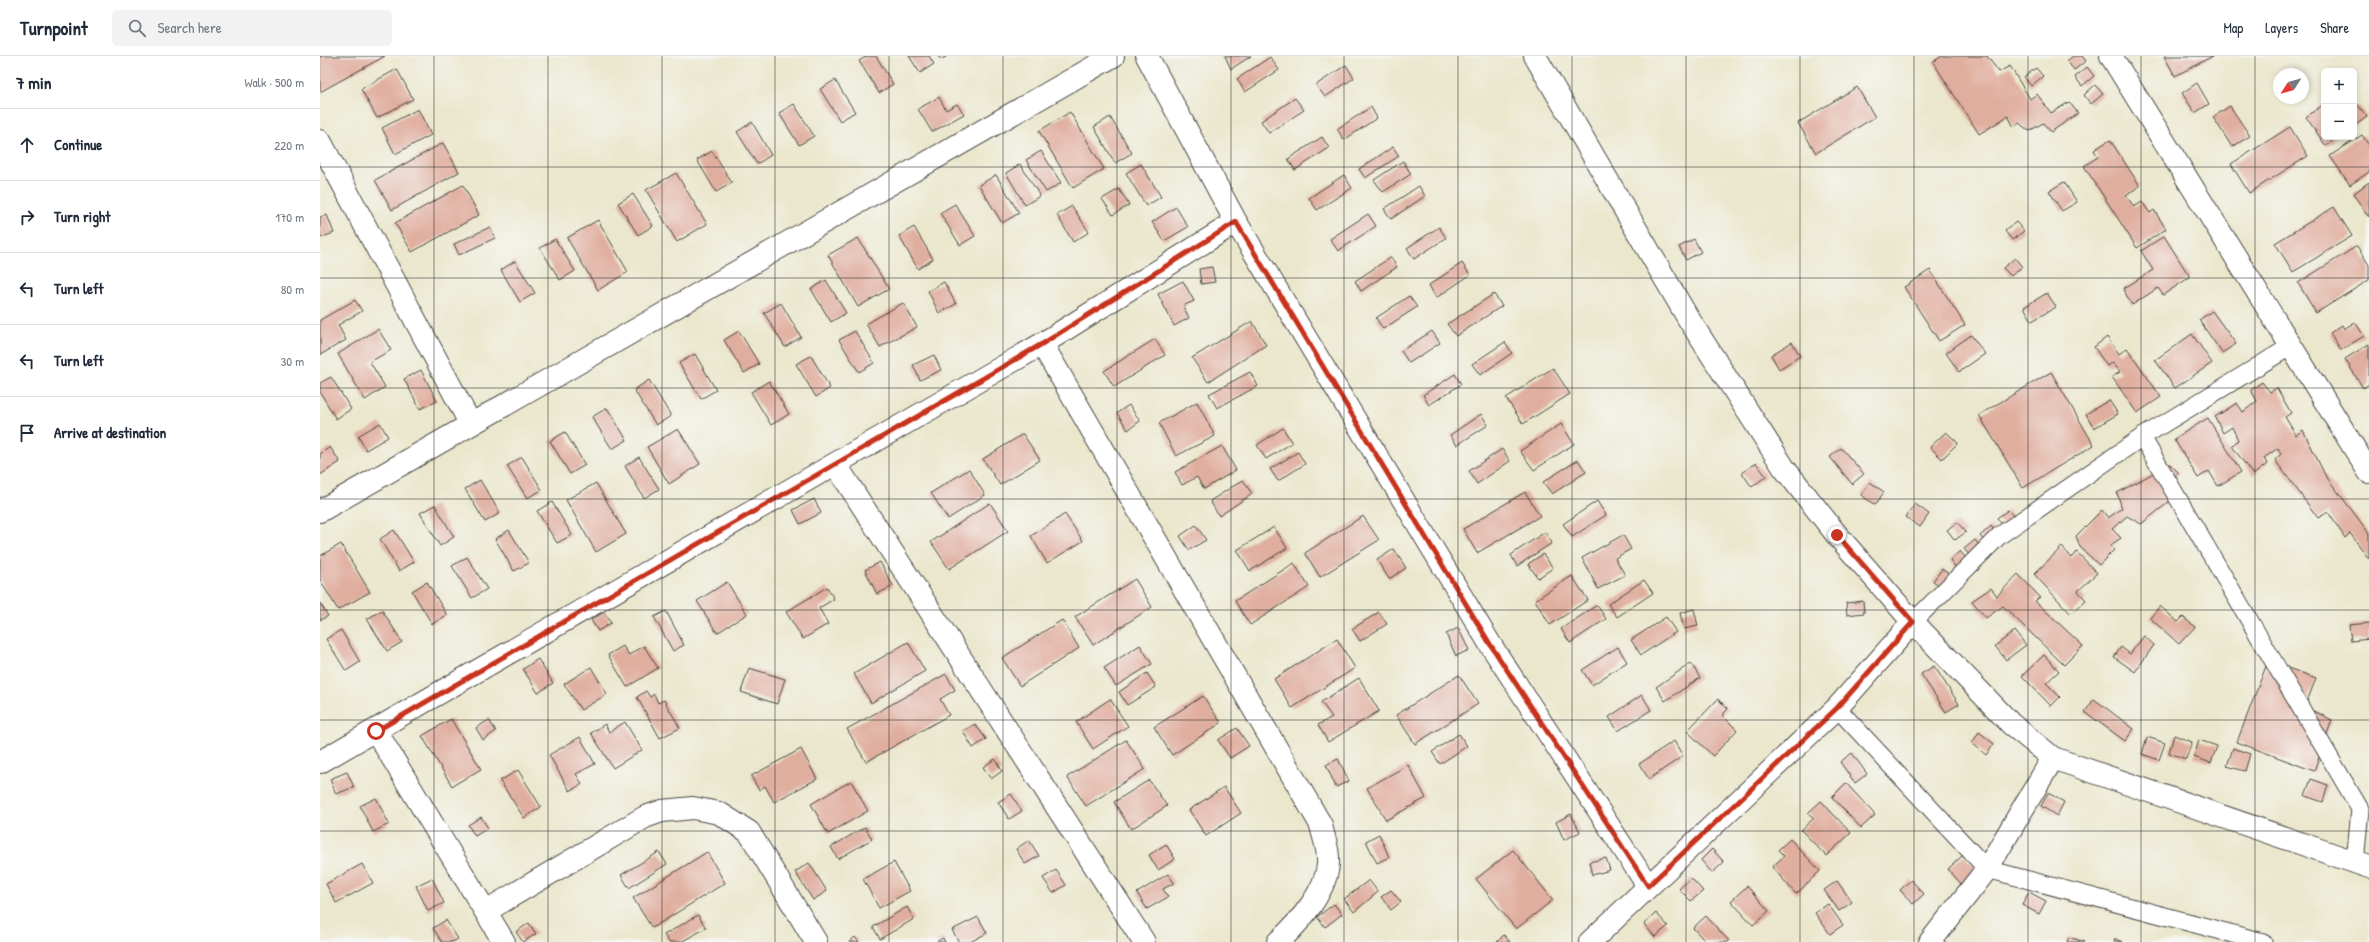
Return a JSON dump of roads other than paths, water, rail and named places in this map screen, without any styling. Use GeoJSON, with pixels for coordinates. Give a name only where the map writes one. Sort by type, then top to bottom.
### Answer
{"type":"FeatureCollection","features":[{"type":"Feature","properties":{"kind":"street"},"geometry":{"type":"LineString","coordinates":[[320,511],[470,423],[1113,56]]}},
{"type":"Feature","properties":{"kind":"street"},"geometry":{"type":"LineString","coordinates":[[1147,56],[1236,222],[1490,644],[1648,886]]}},
{"type":"Feature","properties":{"kind":"street"},"geometry":{"type":"LineString","coordinates":[[1535,56],[1688,318],[1784,468],[1837,535],[1913,622],[2011,724],[2053,758],[2362,865]]}},
{"type":"Feature","properties":{"kind":"street"},"geometry":{"type":"LineString","coordinates":[[2111,56],[2369,472]]}},
{"type":"Feature","properties":{"kind":"street"},"geometry":{"type":"LineString","coordinates":[[320,141],[470,423]]}},
{"type":"Feature","properties":{"kind":"street"},"geometry":{"type":"LineString","coordinates":[[320,762],[836,465],[1042,344],[1236,222]]}},
{"type":"Feature","properties":{"kind":"street"},"geometry":{"type":"LineString","coordinates":[[1042,344],[1321,825],[1328,858],[1326,876],[1313,901],[1296,926],[1278,942]]}},
{"type":"Feature","properties":{"kind":"street"},"geometry":{"type":"LineString","coordinates":[[836,465],[1144,942]]}},
{"type":"Feature","properties":{"kind":"street"},"geometry":{"type":"LineString","coordinates":[[1590,942],[1837,708],[1913,622]]}},
{"type":"Feature","properties":{"kind":"street"},"geometry":{"type":"LineString","coordinates":[[376,731],[504,942]]}},
{"type":"Feature","properties":{"kind":"street"},"geometry":{"type":"LineString","coordinates":[[1930,942],[1987,869],[2053,758]]}},
{"type":"Feature","properties":{"kind":"street"},"geometry":{"type":"LineString","coordinates":[[486,911],[645,818],[662,811],[693,808],[719,813],[749,832],[816,942]]}},
{"type":"Feature","properties":{"kind":"lane"},"geometry":{"type":"LineString","coordinates":[[1913,622],[1999,536],[2142,437],[2291,346]]}},
{"type":"Feature","properties":{"kind":"lane"},"geometry":{"type":"LineString","coordinates":[[2142,437],[2360,809],[2362,865]]}},
{"type":"Feature","properties":{"kind":"lane"},"geometry":{"type":"LineString","coordinates":[[1837,708],[1987,869],[2263,942]]}}]}
